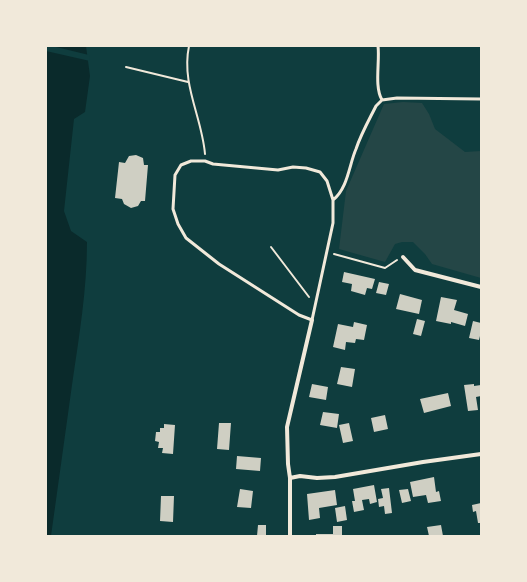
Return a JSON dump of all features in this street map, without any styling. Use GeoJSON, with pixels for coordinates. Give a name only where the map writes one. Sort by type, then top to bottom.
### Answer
{"type":"FeatureCollection","features":[{"type":"Feature","properties":{"kind":"street"},"geometry":{"type":"LineString","coordinates":[[404,257],[415,270],[481,287]]}},
{"type":"Feature","properties":{"kind":"street"},"geometry":{"type":"LineString","coordinates":[[290,536],[290,478],[287,427],[312,320]]}},
{"type":"Feature","properties":{"kind":"street"},"geometry":{"type":"LineString","coordinates":[[290,478],[300,476],[316,478],[335,477],[481,454]]}},
{"type":"Feature","properties":{"kind":"lane"},"geometry":{"type":"LineString","coordinates":[[378,46],[378,87],[382,100]]}},
{"type":"Feature","properties":{"kind":"lane"},"geometry":{"type":"LineString","coordinates":[[333,200],[338,196],[348,176],[355,149],[376,106],[382,100],[396,98],[481,100]]}},
{"type":"Feature","properties":{"kind":"lane"},"geometry":{"type":"LineString","coordinates":[[205,161],[278,170],[293,167],[306,168],[320,172],[327,181],[333,200],[333,224],[312,320],[299,315],[219,264],[186,238],[178,224],[173,209],[175,175],[181,165],[191,162],[205,161]]}},
{"type":"Feature","properties":{"kind":"path"},"geometry":{"type":"LineString","coordinates":[[189,46],[186,64],[188,82],[197,112],[204,145],[205,161]]}},
{"type":"Feature","properties":{"kind":"path"},"geometry":{"type":"LineString","coordinates":[[126,67],[188,82]]}},
{"type":"Feature","properties":{"kind":"path"},"geometry":{"type":"LineString","coordinates":[[271,247],[315,304]]}},
{"type":"Feature","properties":{"kind":"path"},"geometry":{"type":"LineString","coordinates":[[327,252],[385,268],[404,257]]}},
{"type":"Feature","properties":{"kind":"shaded area"},"geometry":{"type":"Polygon","coordinates":[[[46,46],[86,46],[90,76],[85,112],[74,119],[64,211],[71,231],[87,242],[87,260],[82,314],[51,536],[46,536],[46,46]]]}},
{"type":"Feature","properties":{"kind":"shaded area"},"geometry":{"type":"Polygon","coordinates":[[[403,102],[422,103],[429,114],[435,129],[465,152],[481,151],[481,278],[432,264],[425,254],[413,242],[402,242],[395,244],[385,262],[339,249],[346,191],[384,104],[403,102]]]}},
{"type":"Feature","properties":{"kind":"pier"},"geometry":{"type":"Polygon","coordinates":[[[46,46],[52,46],[89,55],[90,61],[46,51],[46,46]]]}},
{"type":"Feature","properties":{"kind":"building"},"geometry":{"type":"Polygon","coordinates":[[[136,155],[143,158],[144,165],[148,165],[145,201],[141,201],[138,206],[131,208],[124,204],[122,199],[115,198],[119,162],[125,163],[129,156],[136,155]]]}},
{"type":"Feature","properties":{"kind":"building"},"geometry":{"type":"Polygon","coordinates":[[[344,272],[375,279],[372,289],[367,288],[365,295],[351,291],[352,284],[342,282],[344,272]]]}},
{"type":"Feature","properties":{"kind":"building"},"geometry":{"type":"Polygon","coordinates":[[[379,282],[389,284],[386,295],[376,293],[379,282]]]}},
{"type":"Feature","properties":{"kind":"building"},"geometry":{"type":"Polygon","coordinates":[[[400,294],[422,300],[419,314],[396,309],[400,294]]]}},
{"type":"Feature","properties":{"kind":"building"},"geometry":{"type":"Polygon","coordinates":[[[441,297],[457,300],[454,310],[468,314],[465,326],[451,322],[451,324],[436,321],[441,297]]]}},
{"type":"Feature","properties":{"kind":"building"},"geometry":{"type":"Polygon","coordinates":[[[417,319],[425,321],[421,336],[413,334],[417,319]]]}},
{"type":"Feature","properties":{"kind":"building"},"geometry":{"type":"Polygon","coordinates":[[[473,321],[481,323],[479,340],[469,338],[473,321]]]}},
{"type":"Feature","properties":{"kind":"building"},"geometry":{"type":"Polygon","coordinates":[[[354,322],[367,325],[364,340],[356,339],[355,343],[346,342],[345,350],[333,347],[338,324],[353,327],[354,322]]]}},
{"type":"Feature","properties":{"kind":"building"},"geometry":{"type":"Polygon","coordinates":[[[341,367],[355,369],[352,387],[337,384],[341,367]]]}},
{"type":"Feature","properties":{"kind":"building"},"geometry":{"type":"Polygon","coordinates":[[[312,384],[328,387],[326,400],[309,397],[312,384]]]}},
{"type":"Feature","properties":{"kind":"building"},"geometry":{"type":"Polygon","coordinates":[[[474,384],[474,386],[481,385],[481,396],[476,397],[478,410],[468,411],[464,385],[474,384]]]}},
{"type":"Feature","properties":{"kind":"building"},"geometry":{"type":"Polygon","coordinates":[[[448,393],[451,406],[424,413],[420,399],[448,393]]]}},
{"type":"Feature","properties":{"kind":"building"},"geometry":{"type":"Polygon","coordinates":[[[323,412],[339,414],[337,428],[320,425],[323,412]]]}},
{"type":"Feature","properties":{"kind":"building"},"geometry":{"type":"Polygon","coordinates":[[[385,415],[388,429],[374,432],[371,418],[385,415]]]}},
{"type":"Feature","properties":{"kind":"building"},"geometry":{"type":"Polygon","coordinates":[[[219,423],[231,423],[229,450],[217,449],[219,423]]]}},
{"type":"Feature","properties":{"kind":"building"},"geometry":{"type":"Polygon","coordinates":[[[349,423],[353,441],[343,443],[339,425],[349,423]]]}},
{"type":"Feature","properties":{"kind":"building"},"geometry":{"type":"Polygon","coordinates":[[[164,424],[175,425],[173,454],[162,453],[163,448],[158,448],[159,442],[155,441],[156,432],[160,432],[160,428],[164,428],[164,424]]]}},
{"type":"Feature","properties":{"kind":"building"},"geometry":{"type":"Polygon","coordinates":[[[237,456],[261,458],[260,471],[236,469],[237,456]]]}},
{"type":"Feature","properties":{"kind":"building"},"geometry":{"type":"Polygon","coordinates":[[[434,477],[436,492],[439,491],[441,501],[428,503],[426,495],[413,497],[410,482],[434,477]]]}},
{"type":"Feature","properties":{"kind":"building"},"geometry":{"type":"Polygon","coordinates":[[[374,485],[377,502],[370,504],[369,499],[362,500],[364,510],[354,512],[352,501],[355,501],[353,489],[374,485]]]}},
{"type":"Feature","properties":{"kind":"building"},"geometry":{"type":"Polygon","coordinates":[[[389,488],[392,513],[385,514],[384,506],[379,507],[378,499],[383,498],[381,489],[389,488]]]}},
{"type":"Feature","properties":{"kind":"building"},"geometry":{"type":"Polygon","coordinates":[[[240,489],[253,491],[251,508],[237,507],[240,489]]]}},
{"type":"Feature","properties":{"kind":"building"},"geometry":{"type":"Polygon","coordinates":[[[408,489],[411,501],[402,503],[399,490],[408,489]]]}},
{"type":"Feature","properties":{"kind":"building"},"geometry":{"type":"Polygon","coordinates":[[[335,490],[337,505],[319,508],[320,518],[309,520],[307,494],[335,490]]]}},
{"type":"Feature","properties":{"kind":"building"},"geometry":{"type":"Polygon","coordinates":[[[161,496],[174,496],[173,522],[160,521],[161,496]]]}},
{"type":"Feature","properties":{"kind":"building"},"geometry":{"type":"Polygon","coordinates":[[[481,503],[481,523],[478,523],[476,511],[473,512],[472,505],[481,503]]]}},
{"type":"Feature","properties":{"kind":"building"},"geometry":{"type":"Polygon","coordinates":[[[345,506],[347,520],[337,522],[335,508],[345,506]]]}},
{"type":"Feature","properties":{"kind":"building"},"geometry":{"type":"Polygon","coordinates":[[[258,525],[266,525],[266,536],[257,536],[258,525]]]}},
{"type":"Feature","properties":{"kind":"building"},"geometry":{"type":"Polygon","coordinates":[[[441,525],[443,536],[429,536],[427,527],[441,525]]]}},
{"type":"Feature","properties":{"kind":"building"},"geometry":{"type":"Polygon","coordinates":[[[333,526],[342,526],[342,536],[316,536],[316,534],[333,534],[333,526]]]}}]}
